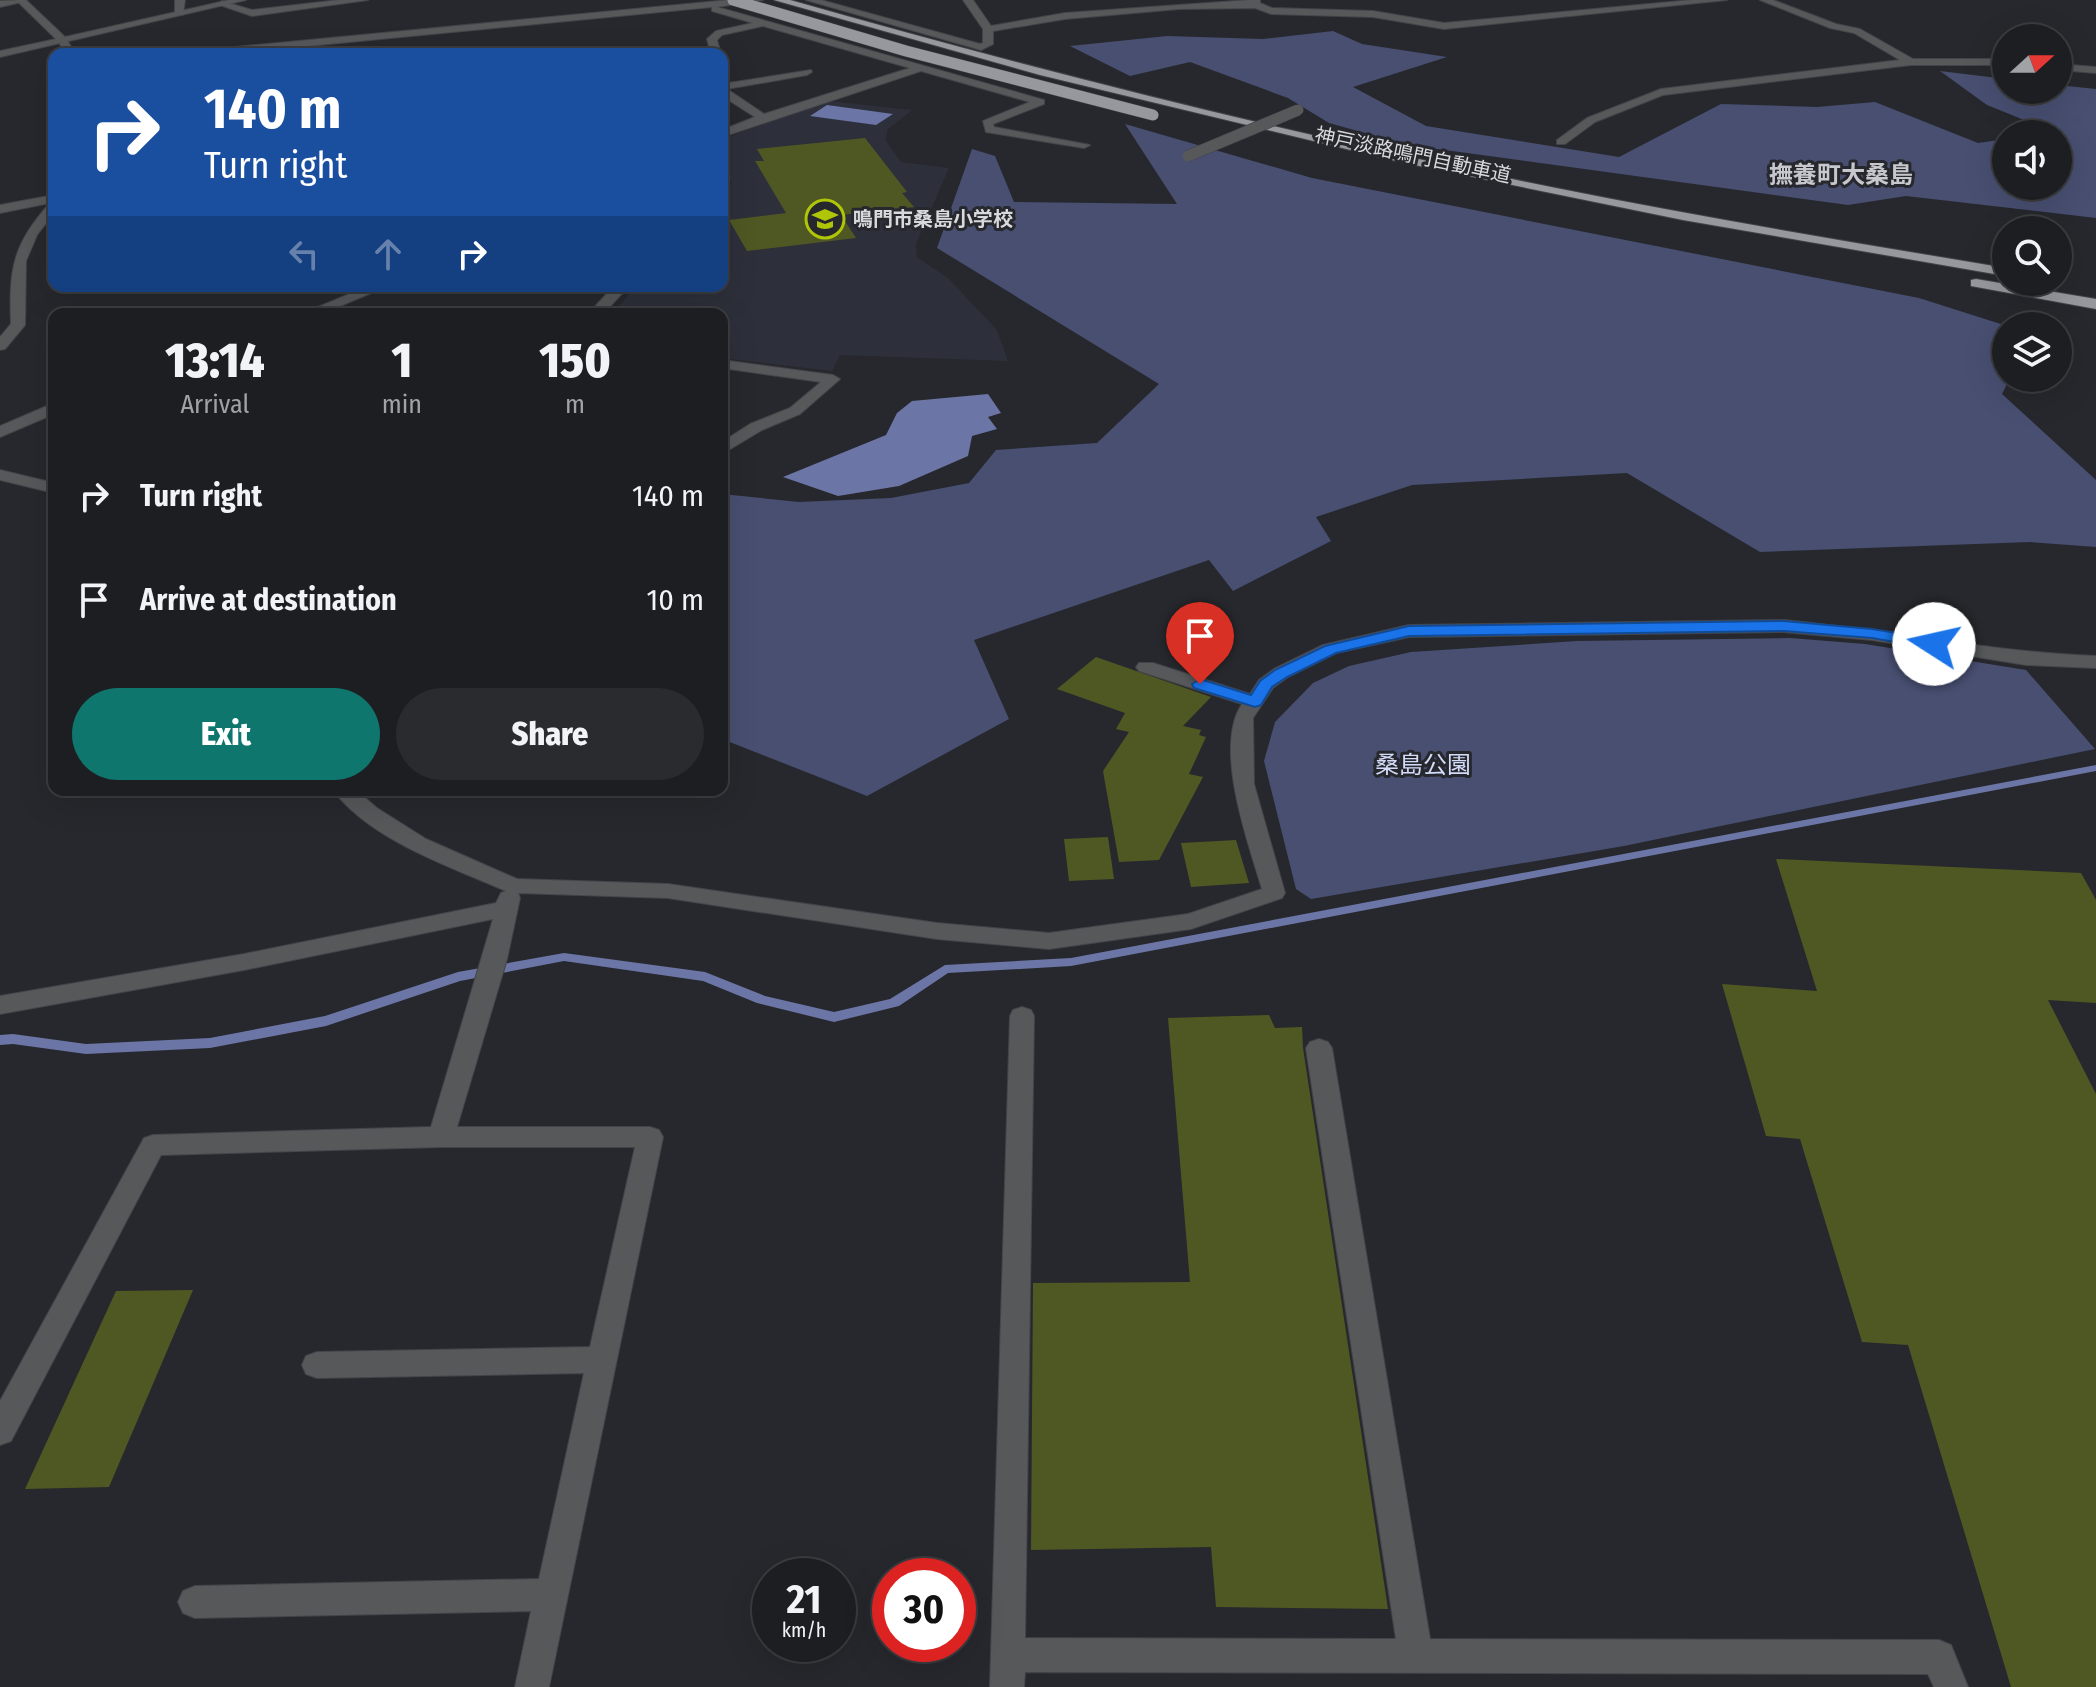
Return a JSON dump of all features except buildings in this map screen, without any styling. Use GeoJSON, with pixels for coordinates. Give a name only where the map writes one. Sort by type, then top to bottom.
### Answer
{"type":"FeatureCollection","features":[{"type":"Feature","properties":{"kind":"highway","name":"神戸淡路鳴門自動車道"},"geometry":{"type":"LineString","coordinates":[[733,0],[906,51],[1322,156]]}},
{"type":"Feature","properties":{"kind":"highway","name":"神戸淡路鳴門自動車道"},"geometry":{"type":"LineString","coordinates":[[779,0],[934,45],[1173,106],[1491,179],[1792,236],[1992,270]]}},
{"type":"Feature","properties":{"kind":"highway","name":"神戸淡路鳴門自動車道"},"geometry":{"type":"LineString","coordinates":[[1383,170],[1535,202],[1927,274]]}},
{"type":"Feature","properties":{"kind":"highway"},"geometry":{"type":"LineString","coordinates":[[1957,280],[2096,304]]}},
{"type":"Feature","properties":{"kind":"highway"},"geometry":{"type":"LineString","coordinates":[[2072,284],[2096,288]]}},
{"type":"Feature","properties":{"kind":"street"},"geometry":{"type":"LineString","coordinates":[[0,4],[20,0],[63,40],[67,48]]}},
{"type":"Feature","properties":{"kind":"street"},"geometry":{"type":"LineString","coordinates":[[180,0],[180,13]]}},
{"type":"Feature","properties":{"kind":"street"},"geometry":{"type":"LineString","coordinates":[[0,54],[241,0]]}},
{"type":"Feature","properties":{"kind":"street"},"geometry":{"type":"LineString","coordinates":[[222,4],[252,13],[363,0]]}},
{"type":"Feature","properties":{"kind":"street"},"geometry":{"type":"LineString","coordinates":[[671,0],[705,5],[760,24],[1040,102],[987,123],[990,130],[1084,145]]}},
{"type":"Feature","properties":{"kind":"street"},"geometry":{"type":"LineString","coordinates":[[257,48],[758,0]]}},
{"type":"Feature","properties":{"kind":"street"},"geometry":{"type":"LineString","coordinates":[[811,0],[981,47],[988,44],[988,29],[968,0]]}},
{"type":"Feature","properties":{"kind":"street"},"geometry":{"type":"LineString","coordinates":[[988,29],[1176,3],[1256,2],[1271,11],[1373,14],[1444,26],[1722,0]]}},
{"type":"Feature","properties":{"kind":"street"},"geometry":{"type":"LineString","coordinates":[[1765,0],[1833,26],[1857,31],[1911,62]]}},
{"type":"Feature","properties":{"kind":"street"},"geometry":{"type":"LineString","coordinates":[[714,48],[712,39],[719,33],[760,24]]}},
{"type":"Feature","properties":{"kind":"street"},"geometry":{"type":"LineString","coordinates":[[1561,142],[1591,120],[1661,92],[1911,62],[1992,62]]}},
{"type":"Feature","properties":{"kind":"street"},"geometry":{"type":"LineString","coordinates":[[2072,68],[2096,70]]}},
{"type":"Feature","properties":{"kind":"street"},"geometry":{"type":"LineString","coordinates":[[728,132],[919,69]]}},
{"type":"Feature","properties":{"kind":"street"},"geometry":{"type":"LineString","coordinates":[[728,88],[807,72]]}},
{"type":"Feature","properties":{"kind":"street"},"geometry":{"type":"LineString","coordinates":[[728,93],[763,118]]}},
{"type":"Feature","properties":{"kind":"street"},"geometry":{"type":"LineString","coordinates":[[1188,156],[1298,110]]}},
{"type":"Feature","properties":{"kind":"street"},"geometry":{"type":"LineString","coordinates":[[0,209],[48,200]]}},
{"type":"Feature","properties":{"kind":"street"},"geometry":{"type":"LineString","coordinates":[[0,346],[18,325],[16,263],[38,221],[48,212]]}},
{"type":"Feature","properties":{"kind":"street"},"geometry":{"type":"LineString","coordinates":[[324,308],[365,292]]}},
{"type":"Feature","properties":{"kind":"street"},"geometry":{"type":"LineString","coordinates":[[601,308],[616,292]]}},
{"type":"Feature","properties":{"kind":"street"},"geometry":{"type":"LineString","coordinates":[[728,365],[833,379],[795,411],[756,427],[728,445]]}},
{"type":"Feature","properties":{"kind":"street"},"geometry":{"type":"LineString","coordinates":[[0,432],[48,411]]}},
{"type":"Feature","properties":{"kind":"street"},"geometry":{"type":"LineString","coordinates":[[0,475],[48,487]]}},
{"type":"Feature","properties":{"kind":"street"},"geometry":{"type":"LineString","coordinates":[[0,1005],[244,962],[509,898],[668,891],[937,931],[1049,941],[1191,921],[1274,893],[1243,784],[1243,718],[1266,684],[1281,673],[1330,649],[1409,631],[1784,626],[1872,634],[2026,659],[2096,662]]}},
{"type":"Feature","properties":{"kind":"street"},"geometry":{"type":"LineString","coordinates":[[1146,667],[1255,702]]}},
{"type":"Feature","properties":{"kind":"street"},"geometry":{"type":"LineString","coordinates":[[351,796],[369,813],[509,898]]}},
{"type":"Feature","properties":{"kind":"street"},"geometry":{"type":"LineString","coordinates":[[441,1137],[495,959],[509,898]]}},
{"type":"Feature","properties":{"kind":"street"},"geometry":{"type":"LineString","coordinates":[[1022,1016],[1007,1671],[1416,1655],[1939,1657],[1951,1687]]}},
{"type":"Feature","properties":{"kind":"street"},"geometry":{"type":"LineString","coordinates":[[1319,1048],[1416,1655]]}},
{"type":"Feature","properties":{"kind":"street"},"geometry":{"type":"LineString","coordinates":[[0,1431],[153,1145],[441,1137],[650,1137],[532,1687]]}},
{"type":"Feature","properties":{"kind":"street"},"geometry":{"type":"LineString","coordinates":[[317,1365],[603,1360]]}},
{"type":"Feature","properties":{"kind":"street"},"geometry":{"type":"LineString","coordinates":[[195,1602],[552,1595]]}},
{"type":"Feature","properties":{"kind":"shaded area","name":"鳴門市桑島小学校"},"geometry":{"type":"Polygon","coordinates":[[[829,101],[912,110],[887,130],[886,141],[901,162],[949,168],[916,244],[917,257],[949,279],[997,330],[1008,361],[840,355],[832,371],[728,359],[728,308],[617,308],[631,292],[728,292],[728,186],[732,182],[728,180],[728,137],[829,101]]]}},
{"type":"Feature","properties":{"kind":"shaded area"},"geometry":{"type":"Polygon","coordinates":[[[827,105],[893,114],[876,125],[810,116],[827,105]]]}},
{"type":"Feature","properties":{"kind":"shaded area"},"geometry":{"type":"Polygon","coordinates":[[[988,394],[1001,413],[988,417],[997,429],[972,436],[968,456],[899,486],[838,496],[783,477],[886,435],[897,413],[912,401],[988,394]]]}},
{"type":"Feature","properties":{"kind":"green space"},"geometry":{"type":"Polygon","coordinates":[[[1333,31],[1362,44],[1447,57],[1353,87],[1426,126],[1619,157],[1721,104],[1817,107],[1875,102],[1978,143],[1992,141],[1992,200],[2072,200],[2072,120],[2024,120],[1987,105],[1940,71],[1992,77],[1992,104],[2072,104],[2072,86],[2096,89],[2096,218],[1906,196],[1848,205],[1408,145],[1329,123],[1288,98],[1190,62],[1130,76],[1070,46],[1167,36],[1263,39],[1333,31]]]}},
{"type":"Feature","properties":{"kind":"green space"},"geometry":{"type":"Polygon","coordinates":[[[1125,124],[1312,178],[1919,298],[1992,321],[1992,392],[2003,392],[2096,480],[2096,547],[2030,542],[1760,552],[1627,473],[1412,485],[1316,517],[1331,541],[1233,591],[1209,560],[974,640],[1009,719],[867,796],[728,741],[728,495],[799,502],[891,498],[969,483],[996,450],[1097,443],[1159,384],[937,248],[972,149],[995,156],[1014,202],[1177,204],[1125,124]]]}},
{"type":"Feature","properties":{"kind":"green space","name":"桑島公園"},"geometry":{"type":"Polygon","coordinates":[[[1790,638],[1865,644],[2026,670],[2095,749],[1624,846],[1311,899],[1296,889],[1264,761],[1275,722],[1313,683],[1349,666],[1411,652],[1577,641],[1790,638]]]}},
{"type":"Feature","properties":{"kind":"waterway"},"geometry":{"type":"LineString","coordinates":[[0,1040],[86,1049],[210,1043],[326,1021],[458,977],[564,957],[705,977],[762,1000],[834,1017],[894,1003],[945,969],[1071,962],[2096,768]]}},
{"type":"Feature","properties":{"kind":"place","name":"鳴門市桑島小学校"},"geometry":{"type":"Point","coordinates":[825,219]}},
{"type":"Feature","properties":{"kind":"district","name":"撫養町大桑島"},"geometry":{"type":"Point","coordinates":[1841,175]}},
{"type":"Feature","properties":{"kind":"route"},"geometry":{"type":"LineString","coordinates":[[1200,684],[1255,702],[1266,684],[1281,673],[1330,649],[1409,631],[1677,630],[1784,626],[1872,634],[1934,644]]}}]}
